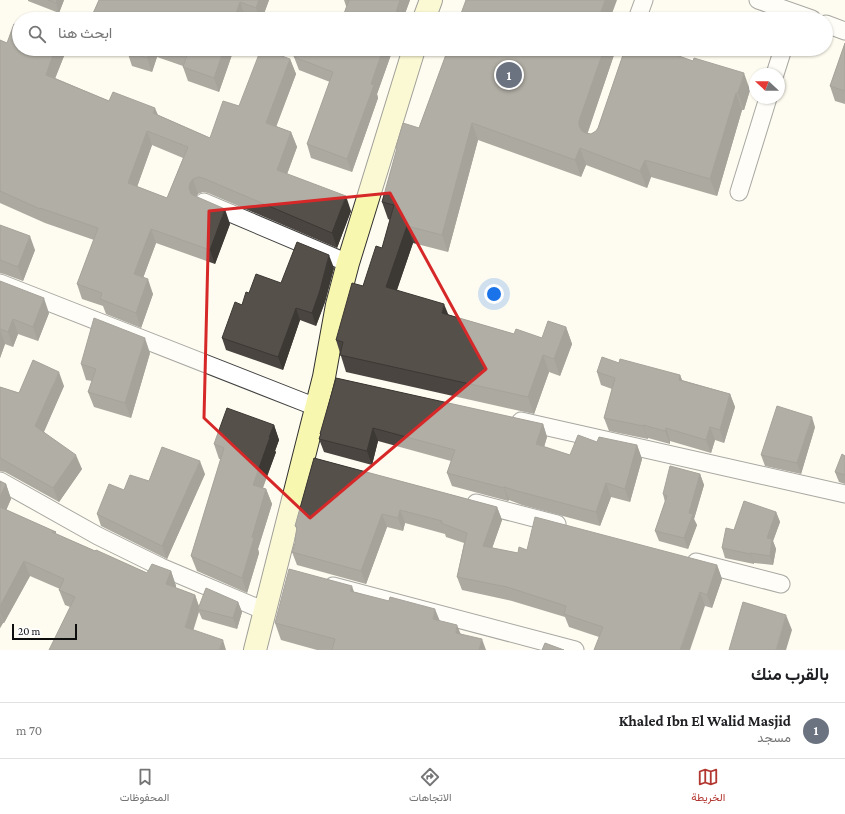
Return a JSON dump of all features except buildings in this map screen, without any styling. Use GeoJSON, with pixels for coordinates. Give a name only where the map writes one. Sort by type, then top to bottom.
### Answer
{"type":"FeatureCollection","features":[{"type":"Feature","properties":{"kind":"street"},"geometry":{"type":"LineString","coordinates":[[427,12],[431,0]]}},
{"type":"Feature","properties":{"kind":"street"},"geometry":{"type":"LineString","coordinates":[[640,12],[644,0]]}},
{"type":"Feature","properties":{"kind":"street"},"geometry":{"type":"LineString","coordinates":[[758,0],[795,10]]}},
{"type":"Feature","properties":{"kind":"street"},"geometry":{"type":"LineString","coordinates":[[833,27],[845,31]]}},
{"type":"Feature","properties":{"kind":"street"},"geometry":{"type":"LineString","coordinates":[[254,650],[265,611],[283,572],[312,459],[316,406],[331,379],[338,305],[348,263],[412,56]]}},
{"type":"Feature","properties":{"kind":"street"},"geometry":{"type":"LineString","coordinates":[[778,68],[781,56]]}},
{"type":"Feature","properties":{"kind":"street"},"geometry":{"type":"LineString","coordinates":[[739,192],[766,104]]}},
{"type":"Feature","properties":{"kind":"street"},"geometry":{"type":"LineString","coordinates":[[204,202],[348,263]]}},
{"type":"Feature","properties":{"kind":"street"},"geometry":{"type":"LineString","coordinates":[[0,283],[316,406]]}},
{"type":"Feature","properties":{"kind":"street"},"geometry":{"type":"LineString","coordinates":[[503,417],[845,494]]}},
{"type":"Feature","properties":{"kind":"street"},"geometry":{"type":"LineString","coordinates":[[0,481],[105,540],[160,567],[265,611]]}},
{"type":"Feature","properties":{"kind":"street"},"geometry":{"type":"LineString","coordinates":[[458,498],[573,529]]}},
{"type":"Feature","properties":{"kind":"street"},"geometry":{"type":"LineString","coordinates":[[681,558],[781,584]]}},
{"type":"Feature","properties":{"kind":"street"},"geometry":{"type":"LineString","coordinates":[[321,582],[575,650]]}},
{"type":"Feature","properties":{"kind":"highlighted area"},"geometry":{"type":"Polygon","coordinates":[[[390,193],[486,369],[310,518],[204,418],[209,211],[390,193]]]}},
{"type":"Feature","properties":{"kind":"place","name":"Khaled Ibn El Walid Masjid"},"geometry":{"type":"Point","coordinates":[509,75]}}]}
